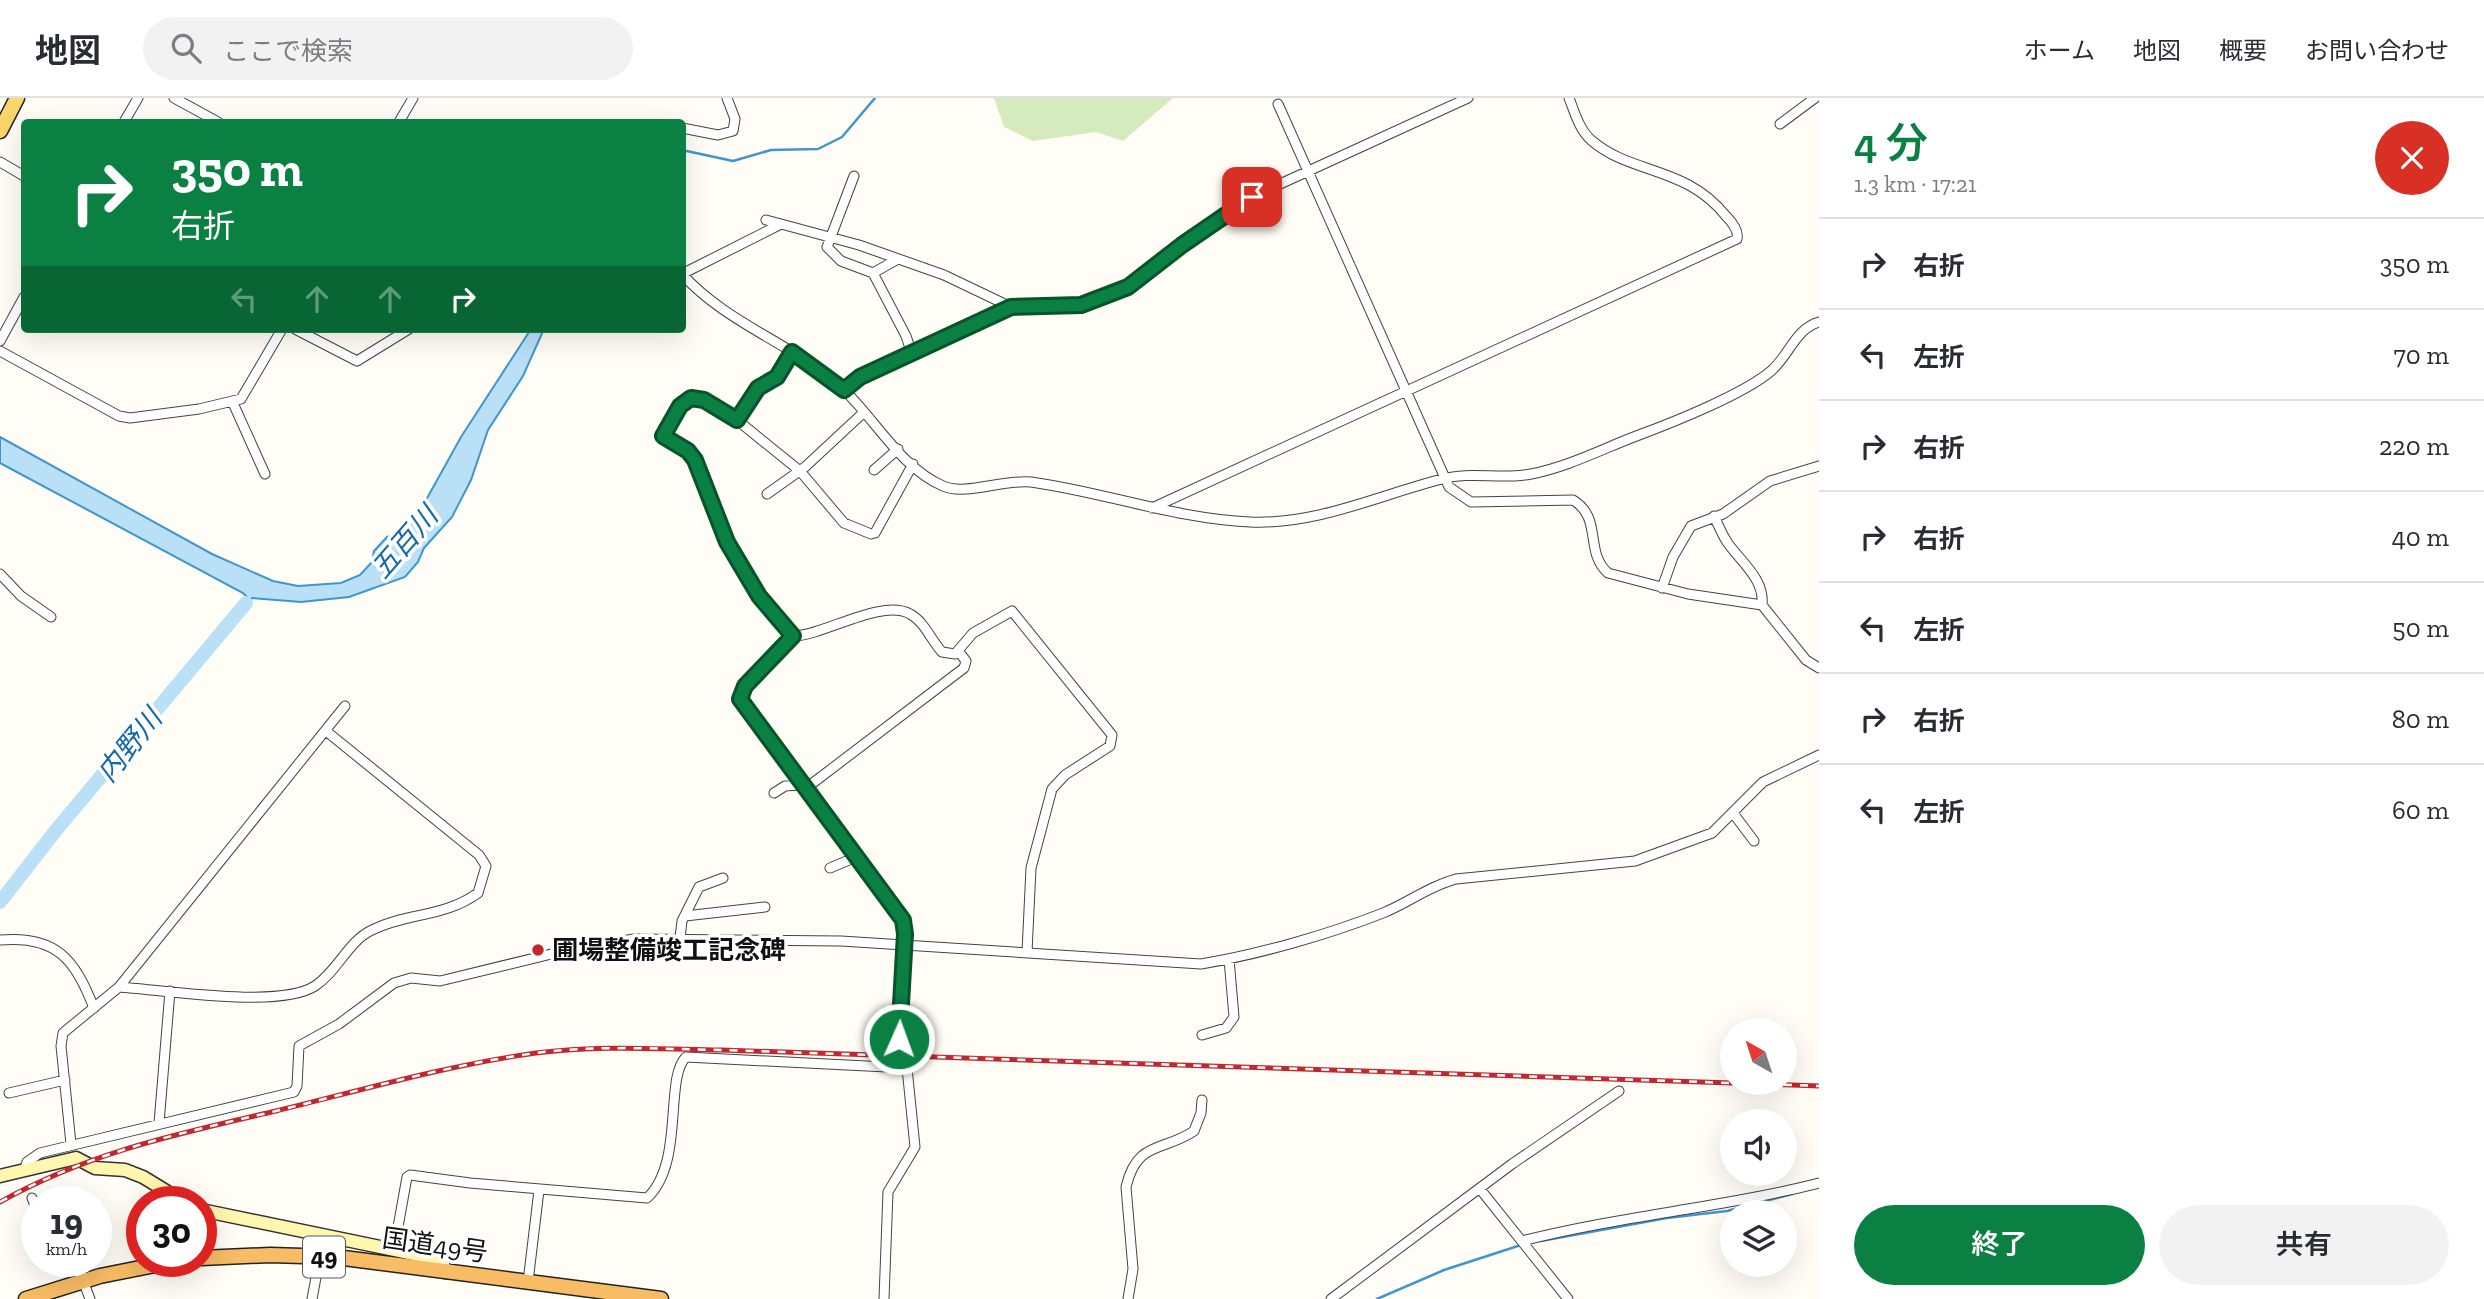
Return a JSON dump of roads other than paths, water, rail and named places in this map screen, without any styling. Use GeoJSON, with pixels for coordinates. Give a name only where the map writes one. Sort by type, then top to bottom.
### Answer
{"type":"FeatureCollection","features":[{"type":"Feature","properties":{"kind":"highway","name":"国道49号"},"geometry":{"type":"LineString","coordinates":[[217,1258],[320,1256],[661,1299]]}},
{"type":"Feature","properties":{"kind":"highway"},"geometry":{"type":"LineString","coordinates":[[26,1299],[82,1281],[126,1272]]}},
{"type":"Feature","properties":{"kind":"main road"},"geometry":{"type":"LineString","coordinates":[[0,131],[17,98]]}},
{"type":"Feature","properties":{"kind":"main road"},"geometry":{"type":"LineString","coordinates":[[0,1176],[76,1158],[94,1168],[125,1170],[158,1186]]}},
{"type":"Feature","properties":{"kind":"main road"},"geometry":{"type":"LineString","coordinates":[[217,1213],[438,1259],[446,1272]]}},
{"type":"Feature","properties":{"kind":"street"},"geometry":{"type":"LineString","coordinates":[[126,119],[138,98]]}},
{"type":"Feature","properties":{"kind":"street"},"geometry":{"type":"LineString","coordinates":[[174,98],[212,119]]}},
{"type":"Feature","properties":{"kind":"street"},"geometry":{"type":"LineString","coordinates":[[401,119],[413,98]]}},
{"type":"Feature","properties":{"kind":"street"},"geometry":{"type":"LineString","coordinates":[[686,129],[718,135],[733,131],[735,119],[727,98]]}},
{"type":"Feature","properties":{"kind":"street"},"geometry":{"type":"LineString","coordinates":[[844,390],[860,377],[1011,307],[1081,305],[1128,287],[1235,206],[1468,98]]}},
{"type":"Feature","properties":{"kind":"street"},"geometry":{"type":"LineString","coordinates":[[1152,508],[1737,239],[1738,234],[1724,213],[1684,180],[1626,159],[1592,141],[1580,126],[1569,98]]}},
{"type":"Feature","properties":{"kind":"street"},"geometry":{"type":"LineString","coordinates":[[1780,124],[1815,98]]}},
{"type":"Feature","properties":{"kind":"street"},"geometry":{"type":"LineString","coordinates":[[1278,104],[1437,454],[1449,487],[1471,502],[1573,500],[1589,516],[1593,550],[1603,569],[1615,576],[1662,588],[1762,605]]}},
{"type":"Feature","properties":{"kind":"street"},"geometry":{"type":"LineString","coordinates":[[0,162],[21,174]]}},
{"type":"Feature","properties":{"kind":"street"},"geometry":{"type":"LineString","coordinates":[[854,176],[828,238],[827,247],[834,256],[873,273],[906,336],[912,354]]}},
{"type":"Feature","properties":{"kind":"street"},"geometry":{"type":"LineString","coordinates":[[766,220],[944,275],[1011,307]]}},
{"type":"Feature","properties":{"kind":"street"},"geometry":{"type":"LineString","coordinates":[[686,272],[781,224]]}},
{"type":"Feature","properties":{"kind":"street"},"geometry":{"type":"LineString","coordinates":[[873,273],[898,260]]}},
{"type":"Feature","properties":{"kind":"street"},"geometry":{"type":"LineString","coordinates":[[686,278],[717,306],[792,352],[844,390],[898,449],[937,483],[953,489],[1019,481],[1152,508],[1239,521],[1307,519],[1445,478],[1531,474],[1673,422],[1763,377],[1784,358],[1802,332],[1819,322]]}},
{"type":"Feature","properties":{"kind":"street"},"geometry":{"type":"LineString","coordinates":[[0,341],[21,302]]}},
{"type":"Feature","properties":{"kind":"street"},"geometry":{"type":"LineString","coordinates":[[0,351],[119,416],[131,418],[233,404],[241,399],[280,333]]}},
{"type":"Feature","properties":{"kind":"street"},"geometry":{"type":"LineString","coordinates":[[303,333],[357,361],[402,333]]}},
{"type":"Feature","properties":{"kind":"street"},"geometry":{"type":"LineString","coordinates":[[737,420],[758,388],[777,377],[792,352]]}},
{"type":"Feature","properties":{"kind":"street"},"geometry":{"type":"LineString","coordinates":[[793,636],[759,596],[727,542],[695,460],[688,451],[663,436],[680,406],[691,398],[704,400],[737,420],[800,471],[844,523],[873,534],[913,464]]}},
{"type":"Feature","properties":{"kind":"street"},"geometry":{"type":"LineString","coordinates":[[233,404],[265,474]]}},
{"type":"Feature","properties":{"kind":"street"},"geometry":{"type":"LineString","coordinates":[[767,494],[800,471],[863,413]]}},
{"type":"Feature","properties":{"kind":"street"},"geometry":{"type":"LineString","coordinates":[[874,470],[898,449]]}},
{"type":"Feature","properties":{"kind":"street"},"geometry":{"type":"LineString","coordinates":[[1662,588],[1686,532],[1696,523],[1714,516],[1770,481],[1819,466]]}},
{"type":"Feature","properties":{"kind":"street"},"geometry":{"type":"LineString","coordinates":[[1714,516],[1724,538],[1752,572],[1762,596],[1762,605],[1806,660],[1819,668]]}},
{"type":"Feature","properties":{"kind":"street"},"geometry":{"type":"LineString","coordinates":[[0,574],[21,596],[51,617]]}},
{"type":"Feature","properties":{"kind":"street"},"geometry":{"type":"LineString","coordinates":[[884,1299],[888,1192],[915,1147],[907,1068],[899,1039],[904,946],[900,916],[740,699],[745,686],[793,636],[862,615],[902,611],[919,621],[942,652],[959,652]]}},
{"type":"Feature","properties":{"kind":"street"},"geometry":{"type":"LineString","coordinates":[[959,652],[964,642],[973,634],[1009,611],[1015,612],[1113,738],[1110,746],[1065,775],[1052,789],[1031,868],[1027,952]]}},
{"type":"Feature","properties":{"kind":"street"},"geometry":{"type":"LineString","coordinates":[[774,793],[785,786],[803,787],[964,668],[966,661],[959,652]]}},
{"type":"Feature","properties":{"kind":"street"},"geometry":{"type":"LineString","coordinates":[[71,1144],[63,1033],[119,986],[345,706]]}},
{"type":"Feature","properties":{"kind":"street"},"geometry":{"type":"LineString","coordinates":[[119,986],[252,997],[301,992],[323,979],[364,934],[396,921],[448,911],[479,890],[486,866],[479,855],[326,731]]}},
{"type":"Feature","properties":{"kind":"street"},"geometry":{"type":"LineString","coordinates":[[25,1168],[35,1155],[71,1144],[294,1092],[297,1086],[296,1052],[301,1044],[340,1024],[400,980],[440,981],[601,943],[680,938],[841,941],[1192,965],[1229,959],[1377,915],[1428,889],[1455,879],[1635,861],[1659,855],[1717,830],[1763,782],[1819,755]]}},
{"type":"Feature","properties":{"kind":"street"},"geometry":{"type":"LineString","coordinates":[[1733,813],[1754,841]]}},
{"type":"Feature","properties":{"kind":"street"},"geometry":{"type":"LineString","coordinates":[[831,868],[856,857]]}},
{"type":"Feature","properties":{"kind":"street"},"geometry":{"type":"LineString","coordinates":[[680,938],[685,916],[699,887],[723,878]]}},
{"type":"Feature","properties":{"kind":"street"},"geometry":{"type":"LineString","coordinates":[[685,916],[765,907]]}},
{"type":"Feature","properties":{"kind":"street"},"geometry":{"type":"LineString","coordinates":[[0,940],[39,942],[65,955],[84,981],[94,1008]]}},
{"type":"Feature","properties":{"kind":"street"},"geometry":{"type":"LineString","coordinates":[[1202,1035],[1226,1028],[1234,1017],[1229,959]]}},
{"type":"Feature","properties":{"kind":"street"},"geometry":{"type":"LineString","coordinates":[[159,1123],[170,991]]}},
{"type":"Feature","properties":{"kind":"street"},"geometry":{"type":"LineString","coordinates":[[394,1249],[407,1177],[410,1175],[640,1200],[649,1197],[664,1171],[671,1147],[679,1074],[686,1057],[907,1068]]}},
{"type":"Feature","properties":{"kind":"street"},"geometry":{"type":"LineString","coordinates":[[9,1093],[65,1080]]}},
{"type":"Feature","properties":{"kind":"street"},"geometry":{"type":"LineString","coordinates":[[1331,1299],[1619,1091]]}},
{"type":"Feature","properties":{"kind":"street"},"geometry":{"type":"LineString","coordinates":[[1128,1299],[1133,1269],[1126,1187],[1128,1178],[1146,1151],[1194,1130],[1201,1113],[1202,1100]]}},
{"type":"Feature","properties":{"kind":"street"},"geometry":{"type":"LineString","coordinates":[[1522,1241],[1571,1229],[1760,1198],[1819,1184]]}},
{"type":"Feature","properties":{"kind":"street"},"geometry":{"type":"LineString","coordinates":[[1480,1189],[1568,1299]]}},
{"type":"Feature","properties":{"kind":"street"},"geometry":{"type":"LineString","coordinates":[[528,1282],[539,1190]]}},
{"type":"Feature","properties":{"kind":"street"},"geometry":{"type":"LineString","coordinates":[[312,1299],[320,1256]]}},
{"type":"Feature","properties":{"kind":"street"},"geometry":{"type":"LineString","coordinates":[[81,1277],[90,1299]]}},
{"type":"Feature","properties":{"kind":"water"},"geometry":{"type":"Polygon","coordinates":[[[528,333],[542,333],[523,376],[488,430],[471,480],[452,517],[424,548],[418,562],[405,577],[349,597],[301,602],[252,598],[236,616],[247,597],[243,593],[0,463],[0,437],[212,554],[273,581],[298,586],[341,583],[360,575],[372,562],[374,551],[387,537],[398,534],[416,518],[461,437],[528,333]]]}},
{"type":"Feature","properties":{"kind":"waterway","name":"五百川"},"geometry":{"type":"LineString","coordinates":[[686,151],[733,161],[771,150],[818,149],[842,137],[875,98]]}},
{"type":"Feature","properties":{"kind":"waterway","name":"内野川"},"geometry":{"type":"LineString","coordinates":[[0,902],[57,829],[246,603]]}},
{"type":"Feature","properties":{"kind":"waterway"},"geometry":{"type":"LineString","coordinates":[[1541,1241],[1667,1218],[1727,1211],[1792,1194]]}},
{"type":"Feature","properties":{"kind":"waterway"},"geometry":{"type":"LineString","coordinates":[[1377,1299],[1444,1270],[1521,1245]]}},
{"type":"Feature","properties":{"kind":"railway"},"geometry":{"type":"LineString","coordinates":[[0,1202],[67,1170],[169,1137],[438,1071],[503,1058],[582,1049],[721,1050],[1720,1083]]}},
{"type":"Feature","properties":{"kind":"railway"},"geometry":{"type":"LineString","coordinates":[[1797,1085],[1819,1086]]}},
{"type":"Feature","properties":{"kind":"place","name":"圃場整備竣工記念碑"},"geometry":{"type":"Point","coordinates":[538,950]}}]}
